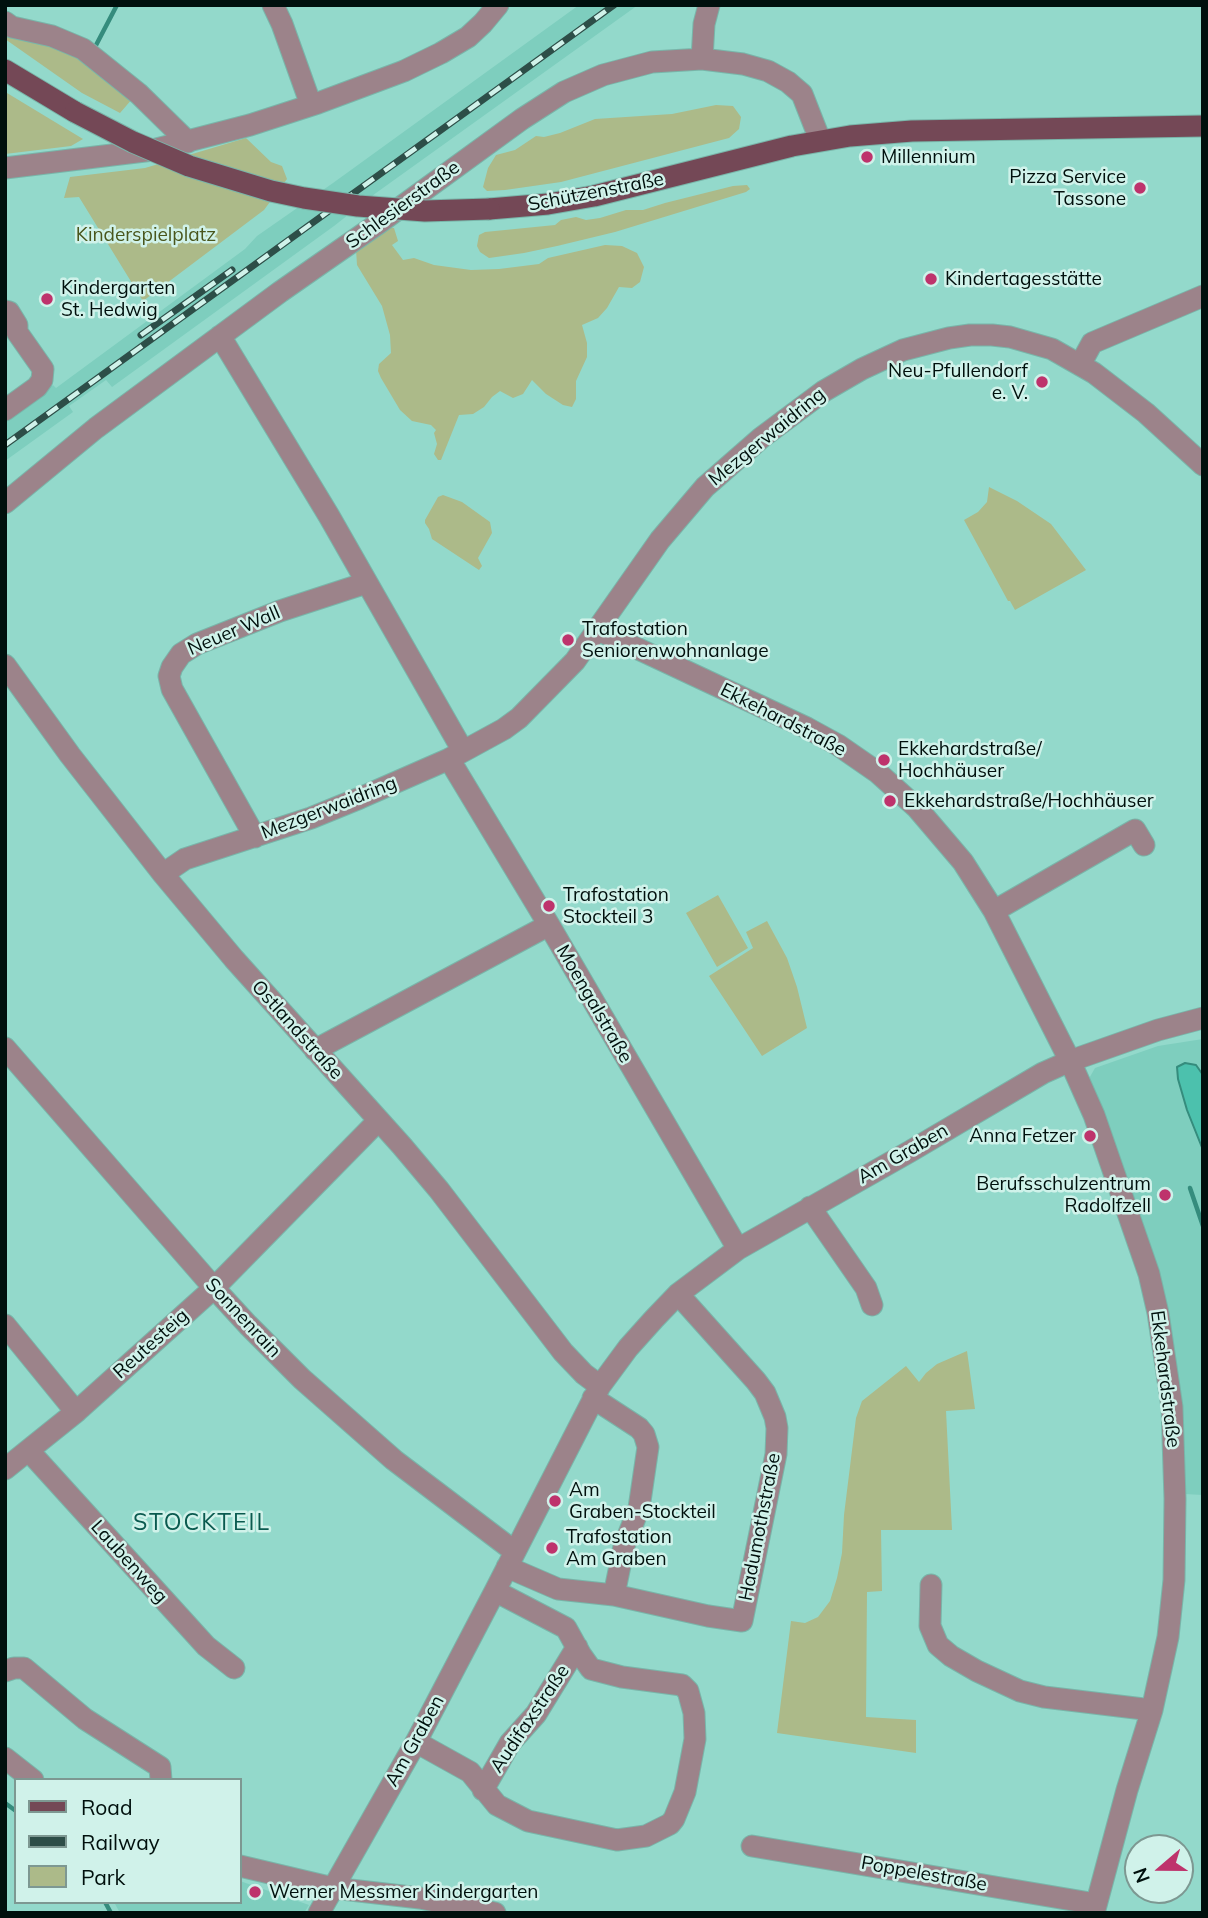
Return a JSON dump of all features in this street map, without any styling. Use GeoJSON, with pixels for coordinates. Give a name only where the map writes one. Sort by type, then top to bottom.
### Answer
{"type":"FeatureCollection","features":[{"type":"Feature","properties":{"kind":"main road","name":"Schützenstraße"},"geometry":{"type":"LineString","coordinates":[[8,71],[75,112],[133,142],[211,174],[314,200],[425,211],[548,204],[594,196],[820,140],[912,131],[1203,126]]}},
{"type":"Feature","properties":{"kind":"street"},"geometry":{"type":"LineString","coordinates":[[273,5],[311,105]]}},
{"type":"Feature","properties":{"kind":"street"},"geometry":{"type":"LineString","coordinates":[[5,168],[153,150],[250,125],[311,105],[404,71],[441,53],[468,37],[498,5]]}},
{"type":"Feature","properties":{"kind":"street"},"geometry":{"type":"LineString","coordinates":[[702,59],[709,5]]}},
{"type":"Feature","properties":{"kind":"street"},"geometry":{"type":"LineString","coordinates":[[5,22],[12,27],[52,36],[83,49],[139,94],[188,142]]}},
{"type":"Feature","properties":{"kind":"street","name":"Schlesierstraße"},"geometry":{"type":"LineString","coordinates":[[5,503],[96,428],[220,336],[522,119],[564,92],[603,75],[652,62],[702,59],[743,64],[768,71],[802,94],[820,140]]}},
{"type":"Feature","properties":{"kind":"street"},"geometry":{"type":"LineString","coordinates":[[1080,365],[1092,343],[1203,296]]}},
{"type":"Feature","properties":{"kind":"street"},"geometry":{"type":"LineString","coordinates":[[5,311],[17,325],[17,332],[43,369],[42,380],[37,387],[5,410]]}},
{"type":"Feature","properties":{"kind":"street","name":"Mezgerwaidring"},"geometry":{"type":"LineString","coordinates":[[163,874],[185,859],[311,818],[360,798],[484,741],[519,718],[575,662],[660,540],[705,487],[772,430],[824,391],[904,350],[970,335],[1010,337],[1052,349],[1080,365],[1146,413],[1203,465]]}},
{"type":"Feature","properties":{"kind":"street"},"geometry":{"type":"LineString","coordinates":[[220,336],[366,583],[456,755]]}},
{"type":"Feature","properties":{"kind":"street","name":"Neuer Wall"},"geometry":{"type":"LineString","coordinates":[[255,837],[172,689],[169,676],[172,667],[181,654],[197,644],[280,611],[366,583]]}},
{"type":"Feature","properties":{"kind":"street","name":"Ekkehardstraße"},"geometry":{"type":"LineString","coordinates":[[598,630],[807,728],[859,760],[889,782],[917,808],[963,862],[993,911],[1070,1061],[1094,1115],[1149,1274],[1158,1313],[1172,1407],[1175,1458],[1174,1580],[1168,1637],[1152,1710],[1095,1908]]}},
{"type":"Feature","properties":{"kind":"street","name":"Ostlandstraße"},"geometry":{"type":"LineString","coordinates":[[5,665],[70,755],[163,874],[234,960],[439,1190],[596,1392]]}},
{"type":"Feature","properties":{"kind":"street","name":"Moengalstraße"},"geometry":{"type":"LineString","coordinates":[[456,755],[548,925],[738,1249]]}},
{"type":"Feature","properties":{"kind":"street"},"geometry":{"type":"LineString","coordinates":[[993,911],[1135,830],[1144,845]]}},
{"type":"Feature","properties":{"kind":"street"},"geometry":{"type":"LineString","coordinates":[[315,1050],[548,925]]}},
{"type":"Feature","properties":{"kind":"street","name":"Am Graben"},"geometry":{"type":"LineString","coordinates":[[319,1913],[415,1742],[596,1392],[628,1348],[678,1294],[738,1249],[1043,1073],[1158,1030],[1203,1018]]}},
{"type":"Feature","properties":{"kind":"street","name":"Sonnenrain"},"geometry":{"type":"LineString","coordinates":[[5,1048],[214,1288],[293,1370],[356,1429],[511,1559]]}},
{"type":"Feature","properties":{"kind":"street","name":"Reutesteig"},"geometry":{"type":"LineString","coordinates":[[5,1469],[76,1412],[214,1288],[378,1121]]}},
{"type":"Feature","properties":{"kind":"street"},"geometry":{"type":"LineString","coordinates":[[810,1207],[866,1288],[872,1305]]}},
{"type":"Feature","properties":{"kind":"street","name":"Hadumothstraße"},"geometry":{"type":"LineString","coordinates":[[614,1595],[742,1621],[776,1454],[775,1417],[765,1393],[756,1381],[678,1294]]}},
{"type":"Feature","properties":{"kind":"street"},"geometry":{"type":"LineString","coordinates":[[5,1325],[76,1412]]}},
{"type":"Feature","properties":{"kind":"street"},"geometry":{"type":"LineString","coordinates":[[511,1559],[558,1589],[614,1595],[624,1546],[639,1508],[648,1447],[639,1428],[596,1392]]}},
{"type":"Feature","properties":{"kind":"street","name":"Laubenweg"},"geometry":{"type":"LineString","coordinates":[[29,1451],[206,1646],[234,1668]]}},
{"type":"Feature","properties":{"kind":"street"},"geometry":{"type":"LineString","coordinates":[[931,1584],[930,1626],[938,1645],[976,1671],[1020,1691],[1044,1697],[1152,1710]]}},
{"type":"Feature","properties":{"kind":"street","name":"Audifaxstraße"},"geometry":{"type":"LineString","coordinates":[[415,1742],[470,1772],[497,1805],[528,1821],[617,1840],[646,1836],[670,1824],[674,1819],[685,1792],[695,1739],[694,1713],[688,1691],[682,1685],[622,1676],[591,1668],[566,1628],[495,1591]]}},
{"type":"Feature","properties":{"kind":"street","name":"Audifaxstraße"},"geometry":{"type":"LineString","coordinates":[[483,1790],[510,1743],[536,1714],[577,1647]]}},
{"type":"Feature","properties":{"kind":"street"},"geometry":{"type":"LineString","coordinates":[[5,1671],[24,1668],[85,1719],[160,1767],[161,1778]]}},
{"type":"Feature","properties":{"kind":"street"},"geometry":{"type":"LineString","coordinates":[[5,1758],[30,1778]]}},
{"type":"Feature","properties":{"kind":"street","name":"Poppelestraße"},"geometry":{"type":"LineString","coordinates":[[752,1846],[1095,1908]]}},
{"type":"Feature","properties":{"kind":"street"},"geometry":{"type":"LineString","coordinates":[[242,1867],[333,1888],[420,1898],[495,1913]]}},
{"type":"Feature","properties":{"kind":"shaded area"},"geometry":{"type":"Polygon","coordinates":[[[579,5],[638,5],[112,387],[106,380],[69,406],[73,412],[5,461],[5,420],[53,385],[56,388],[245,249],[257,236],[579,5]]]}},
{"type":"Feature","properties":{"kind":"shaded area","name":"Berufsschulzentrum Radolfzell"},"geometry":{"type":"Polygon","coordinates":[[[1203,1039],[1203,1495],[1184,1494],[1177,1409],[1087,1082],[1095,1068],[1158,1046],[1203,1039]]]}},
{"type":"Feature","properties":{"kind":"shaded area"},"geometry":{"type":"Polygon","coordinates":[[[1185,1063],[1196,1065],[1203,1075],[1203,1150],[1178,1079],[1177,1067],[1185,1063]]]}},
{"type":"Feature","properties":{"kind":"shaded area","name":"Werner Messmer Kindergarten"},"geometry":{"type":"Polygon","coordinates":[[[242,1882],[309,1905],[304,1913],[120,1913],[115,1904],[242,1904],[242,1882]]]}},
{"type":"Feature","properties":{"kind":"green space"},"geometry":{"type":"Polygon","coordinates":[[[5,29],[79,55],[133,98],[120,113],[82,93],[5,39],[5,29]]]}},
{"type":"Feature","properties":{"kind":"green space"},"geometry":{"type":"Polygon","coordinates":[[[7,93],[83,139],[71,146],[5,154],[7,93]]]}},
{"type":"Feature","properties":{"kind":"green space"},"geometry":{"type":"Polygon","coordinates":[[[716,105],[733,106],[741,117],[739,129],[729,138],[561,182],[505,190],[487,191],[483,187],[488,168],[496,155],[515,150],[536,136],[560,133],[595,119],[672,114],[716,105]]]}},
{"type":"Feature","properties":{"kind":"green space","name":"Kinderspielplatz"},"geometry":{"type":"Polygon","coordinates":[[[246,138],[271,162],[282,166],[287,179],[264,210],[143,301],[79,197],[64,198],[70,177],[145,168],[246,138]]]}},
{"type":"Feature","properties":{"kind":"green space"},"geometry":{"type":"Polygon","coordinates":[[[747,185],[750,189],[746,192],[615,232],[557,246],[489,258],[480,252],[477,246],[479,235],[485,232],[555,225],[561,220],[576,217],[586,220],[600,218],[626,210],[643,210],[733,186],[747,185]]]}},
{"type":"Feature","properties":{"kind":"green space"},"geometry":{"type":"Polygon","coordinates":[[[378,226],[394,228],[398,241],[392,245],[403,260],[414,258],[434,265],[471,270],[499,269],[539,264],[548,258],[605,245],[622,246],[637,253],[644,267],[640,282],[632,288],[619,287],[598,318],[582,325],[587,343],[587,357],[576,381],[576,399],[572,407],[563,405],[546,394],[532,380],[523,394],[513,398],[500,391],[473,414],[459,415],[441,460],[438,460],[434,454],[437,444],[434,433],[436,430],[431,425],[412,421],[400,410],[378,371],[379,364],[391,353],[390,335],[382,306],[357,265],[356,249],[378,226]]]}},
{"type":"Feature","properties":{"kind":"green space"},"geometry":{"type":"Polygon","coordinates":[[[989,487],[1017,501],[1051,524],[1086,570],[1015,610],[964,520],[978,512],[987,502],[989,487]]]}},
{"type":"Feature","properties":{"kind":"green space"},"geometry":{"type":"Polygon","coordinates":[[[443,495],[462,502],[490,522],[492,533],[478,558],[482,566],[479,570],[432,539],[425,520],[438,497],[443,495]]]}},
{"type":"Feature","properties":{"kind":"green space"},"geometry":{"type":"Polygon","coordinates":[[[718,895],[748,948],[717,967],[686,913],[718,895]]]}},
{"type":"Feature","properties":{"kind":"green space"},"geometry":{"type":"Polygon","coordinates":[[[767,921],[787,958],[807,1028],[762,1056],[709,976],[753,948],[746,932],[767,921]]]}},
{"type":"Feature","properties":{"kind":"green space"},"geometry":{"type":"Polygon","coordinates":[[[967,1351],[975,1409],[946,1411],[952,1530],[881,1530],[882,1591],[867,1592],[866,1717],[916,1720],[916,1753],[777,1733],[791,1621],[805,1623],[818,1617],[830,1601],[837,1578],[856,1418],[862,1401],[906,1366],[919,1382],[937,1364],[967,1351]]]}},
{"type":"Feature","properties":{"kind":"waterway"},"geometry":{"type":"LineString","coordinates":[[94,49],[117,5]]}},
{"type":"Feature","properties":{"kind":"waterway"},"geometry":{"type":"LineString","coordinates":[[1190,1188],[1203,1226]]}},
{"type":"Feature","properties":{"kind":"waterway"},"geometry":{"type":"LineString","coordinates":[[5,1803],[14,1810]]}},
{"type":"Feature","properties":{"kind":"waterway"},"geometry":{"type":"LineString","coordinates":[[106,1904],[111,1913]]}},
{"type":"Feature","properties":{"kind":"railway"},"geometry":{"type":"LineString","coordinates":[[5,445],[614,5]]}},
{"type":"Feature","properties":{"kind":"railway"},"geometry":{"type":"LineString","coordinates":[[141,335],[232,270]]}},
{"type":"Feature","properties":{"kind":"place","name":"Millennium"},"geometry":{"type":"Point","coordinates":[867,157]}},
{"type":"Feature","properties":{"kind":"place","name":"Pizza Service Tassone"},"geometry":{"type":"Point","coordinates":[1140,188]}},
{"type":"Feature","properties":{"kind":"place","name":"Kindertagesstätte"},"geometry":{"type":"Point","coordinates":[931,279]}},
{"type":"Feature","properties":{"kind":"place","name":"Kindergarten St. Hedwig"},"geometry":{"type":"Point","coordinates":[47,299]}},
{"type":"Feature","properties":{"kind":"place","name":"Neu-Pfullendorf e. V."},"geometry":{"type":"Point","coordinates":[1042,382]}},
{"type":"Feature","properties":{"kind":"place","name":"Trafostation Seniorenwohnanlage"},"geometry":{"type":"Point","coordinates":[568,640]}},
{"type":"Feature","properties":{"kind":"place","name":"Ekkehardstraße/ Hochhäuser"},"geometry":{"type":"Point","coordinates":[884,760]}},
{"type":"Feature","properties":{"kind":"place","name":"Ekkehardstraße/Hochhäuser"},"geometry":{"type":"Point","coordinates":[890,801]}},
{"type":"Feature","properties":{"kind":"place","name":"Trafostation Stockteil 3"},"geometry":{"type":"Point","coordinates":[549,906]}},
{"type":"Feature","properties":{"kind":"place","name":"Anna Fetzer"},"geometry":{"type":"Point","coordinates":[1090,1136]}},
{"type":"Feature","properties":{"kind":"place","name":"Berufsschulzentrum Radolfzell"},"geometry":{"type":"Point","coordinates":[1165,1195]}},
{"type":"Feature","properties":{"kind":"place","name":"Am Graben-Stockteil"},"geometry":{"type":"Point","coordinates":[555,1501]}},
{"type":"Feature","properties":{"kind":"place","name":"Trafostation Am Graben"},"geometry":{"type":"Point","coordinates":[552,1548]}},
{"type":"Feature","properties":{"kind":"place","name":"Werner Messmer Kindergarten"},"geometry":{"type":"Point","coordinates":[255,1892]}},
{"type":"Feature","properties":{"kind":"district","name":"STOCKTEIL"},"geometry":{"type":"Point","coordinates":[202,1523]}}]}
